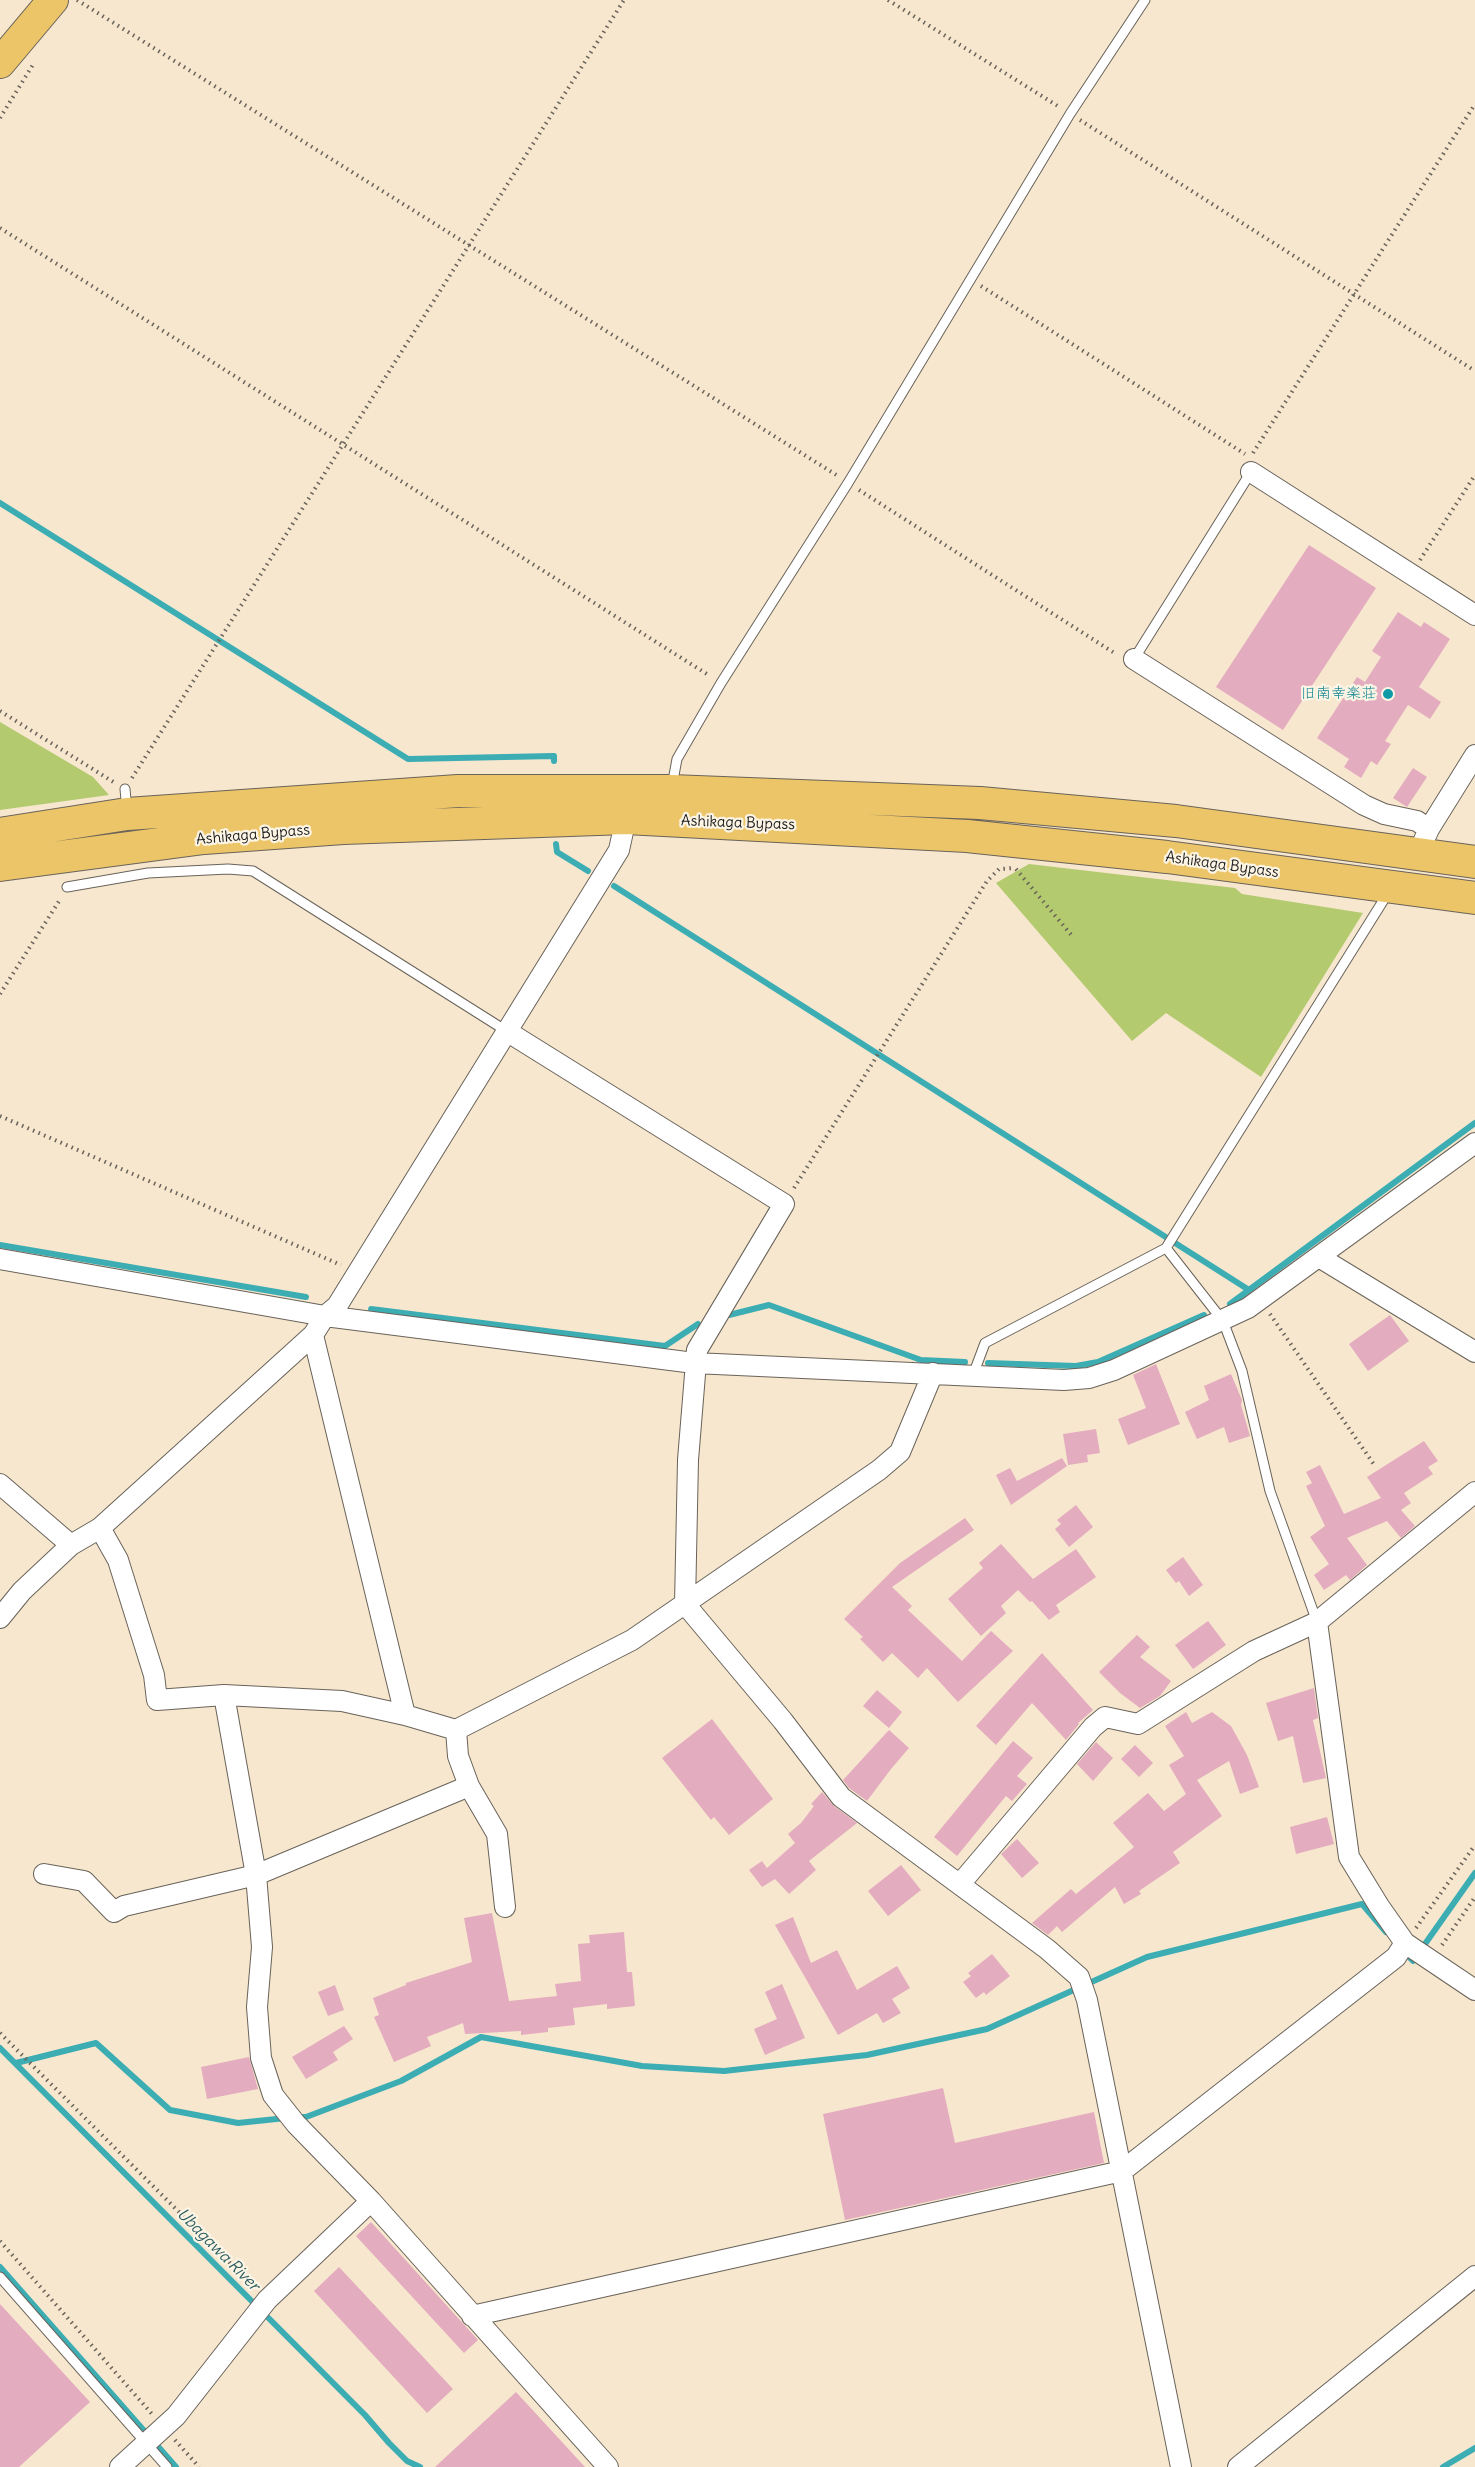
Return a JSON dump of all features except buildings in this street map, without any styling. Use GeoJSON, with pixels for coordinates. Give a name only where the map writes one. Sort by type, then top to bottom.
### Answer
{"type":"FeatureCollection","features":[{"type":"Feature","properties":{"kind":"highway","name":"Ashikaga Bypass"},"geometry":{"type":"LineString","coordinates":[[0,834],[126,802],[458,791],[671,790],[980,803],[1426,842],[1475,862]]}},
{"type":"Feature","properties":{"kind":"highway","name":"Ashikaga Bypass"},"geometry":{"type":"LineString","coordinates":[[0,865],[147,859],[343,828],[626,818],[808,826],[1019,855],[1167,857],[1475,898]]}},
{"type":"Feature","properties":{"kind":"main road"},"geometry":{"type":"LineString","coordinates":[[0,63],[53,0]]}},
{"type":"Feature","properties":{"kind":"street"},"geometry":{"type":"LineString","coordinates":[[1251,472],[1475,615]]}},
{"type":"Feature","properties":{"kind":"street"},"geometry":{"type":"LineString","coordinates":[[1134,659],[1364,805],[1384,814],[1417,821],[1426,842]]}},
{"type":"Feature","properties":{"kind":"street"},"geometry":{"type":"LineString","coordinates":[[1426,842],[1475,755]]}},
{"type":"Feature","properties":{"kind":"street"},"geometry":{"type":"LineString","coordinates":[[0,1618],[22,1592],[71,1545],[100,1528],[313,1335],[325,1316],[337,1306],[619,850],[626,818]]}},
{"type":"Feature","properties":{"kind":"street"},"geometry":{"type":"LineString","coordinates":[[508,1032],[784,1204],[697,1350],[694,1363],[688,1460],[685,1604],[783,1721],[841,1797],[1047,1949],[1078,1977],[1087,2000],[1180,2467]]}},
{"type":"Feature","properties":{"kind":"street"},"geometry":{"type":"LineString","coordinates":[[0,1259],[325,1316],[694,1363],[1064,1380],[1089,1378],[1114,1370],[1223,1321],[1260,1299],[1475,1143]]}},
{"type":"Feature","properties":{"kind":"street"},"geometry":{"type":"LineString","coordinates":[[1319,1257],[1475,1352]]}},
{"type":"Feature","properties":{"kind":"street"},"geometry":{"type":"LineString","coordinates":[[313,1335],[405,1715]]}},
{"type":"Feature","properties":{"kind":"street"},"geometry":{"type":"LineString","coordinates":[[100,1528],[118,1560],[154,1676],[157,1700],[224,1695],[342,1701],[405,1715],[456,1730],[632,1640],[879,1470],[900,1452],[933,1373]]}},
{"type":"Feature","properties":{"kind":"street"},"geometry":{"type":"LineString","coordinates":[[0,1484],[71,1545]]}},
{"type":"Feature","properties":{"kind":"street"},"geometry":{"type":"LineString","coordinates":[[960,1884],[1093,1727],[1106,1718],[1138,1724],[1254,1651],[1317,1622],[1475,1491]]}},
{"type":"Feature","properties":{"kind":"street"},"geometry":{"type":"LineString","coordinates":[[1317,1622],[1349,1857],[1405,1943],[1475,1990]]}},
{"type":"Feature","properties":{"kind":"street"},"geometry":{"type":"LineString","coordinates":[[224,1695],[256,1875],[262,1947],[257,2007],[261,2058],[273,2096],[296,2124],[371,2201],[608,2467]]}},
{"type":"Feature","properties":{"kind":"street"},"geometry":{"type":"LineString","coordinates":[[456,1730],[458,1756],[469,1786],[497,1834],[505,1907]]}},
{"type":"Feature","properties":{"kind":"street"},"geometry":{"type":"LineString","coordinates":[[44,1874],[84,1881],[114,1912],[124,1906],[256,1875],[469,1786]]}},
{"type":"Feature","properties":{"kind":"street"},"geometry":{"type":"LineString","coordinates":[[472,2316],[1122,2171],[1396,1957],[1405,1943]]}},
{"type":"Feature","properties":{"kind":"street"},"geometry":{"type":"LineString","coordinates":[[120,2467],[176,2416],[267,2300],[371,2201]]}},
{"type":"Feature","properties":{"kind":"street"},"geometry":{"type":"LineString","coordinates":[[1238,2467],[1475,2276]]}},
{"type":"Feature","properties":{"kind":"lane"},"geometry":{"type":"LineString","coordinates":[[671,790],[677,759],[721,683],[848,483],[1070,114],[1145,0]]}},
{"type":"Feature","properties":{"kind":"lane"},"geometry":{"type":"LineString","coordinates":[[1134,659],[1251,472]]}},
{"type":"Feature","properties":{"kind":"lane"},"geometry":{"type":"LineString","coordinates":[[67,887],[147,859],[253,871],[508,1032]]}},
{"type":"Feature","properties":{"kind":"lane"},"geometry":{"type":"LineString","coordinates":[[973,1375],[986,1343],[1166,1248],[1392,888]]}},
{"type":"Feature","properties":{"kind":"lane"},"geometry":{"type":"LineString","coordinates":[[1166,1248],[1223,1321],[1242,1371],[1270,1491],[1317,1622]]}},
{"type":"Feature","properties":{"kind":"lane"},"geometry":{"type":"LineString","coordinates":[[0,2277],[167,2467]]}},
{"type":"Feature","properties":{"kind":"path"},"geometry":{"type":"LineString","coordinates":[[77,0],[848,483],[1122,658],[1134,659]]}},
{"type":"Feature","properties":{"kind":"path"},"geometry":{"type":"LineString","coordinates":[[0,711],[126,802],[344,446],[624,0]]}},
{"type":"Feature","properties":{"kind":"path"},"geometry":{"type":"LineString","coordinates":[[888,0],[1475,371]]}},
{"type":"Feature","properties":{"kind":"path"},"geometry":{"type":"LineString","coordinates":[[970,279],[1252,459],[1252,455],[1475,104]]}},
{"type":"Feature","properties":{"kind":"path"},"geometry":{"type":"LineString","coordinates":[[0,228],[721,683]]}},
{"type":"Feature","properties":{"kind":"path"},"geometry":{"type":"LineString","coordinates":[[1411,574],[1475,475]]}},
{"type":"Feature","properties":{"kind":"path"},"geometry":{"type":"LineString","coordinates":[[784,1204],[987,881],[999,869],[1019,855],[1073,937]]}},
{"type":"Feature","properties":{"kind":"path"},"geometry":{"type":"LineString","coordinates":[[0,994],[67,887]]}},
{"type":"Feature","properties":{"kind":"path"},"geometry":{"type":"LineString","coordinates":[[0,1116],[358,1272]]}},
{"type":"Feature","properties":{"kind":"path"},"geometry":{"type":"LineString","coordinates":[[1260,1299],[1376,1466]]}},
{"type":"Feature","properties":{"kind":"path"},"geometry":{"type":"LineString","coordinates":[[1405,1943],[1475,1845]]}},
{"type":"Feature","properties":{"kind":"path"},"geometry":{"type":"LineString","coordinates":[[1431,1961],[1475,1897]]}},
{"type":"Feature","properties":{"kind":"path"},"geometry":{"type":"LineString","coordinates":[[0,2034],[267,2300]]}},
{"type":"Feature","properties":{"kind":"path"},"geometry":{"type":"LineString","coordinates":[[0,2241],[199,2467]]}},
{"type":"Feature","properties":{"kind":"green space"},"geometry":{"type":"Polygon","coordinates":[[[0,722],[93,777],[109,795],[0,810],[0,722]]]}},
{"type":"Feature","properties":{"kind":"green space"},"geometry":{"type":"Polygon","coordinates":[[[1029,864],[1235,888],[1242,894],[1363,913],[1261,1077],[1166,1013],[1132,1041],[996,883],[1029,864]]]}},
{"type":"Feature","properties":{"kind":"waterway"},"geometry":{"type":"LineString","coordinates":[[0,503],[408,759],[554,756],[554,761]]}},
{"type":"Feature","properties":{"kind":"waterway"},"geometry":{"type":"LineString","coordinates":[[556,844],[557,852],[588,871]]}},
{"type":"Feature","properties":{"kind":"waterway"},"geometry":{"type":"LineString","coordinates":[[614,886],[1249,1290]]}},
{"type":"Feature","properties":{"kind":"waterway"},"geometry":{"type":"LineString","coordinates":[[1230,1304],[1475,1123]]}},
{"type":"Feature","properties":{"kind":"waterway"},"geometry":{"type":"LineString","coordinates":[[0,1245],[306,1297]]}},
{"type":"Feature","properties":{"kind":"waterway"},"geometry":{"type":"LineString","coordinates":[[729,1315],[769,1305],[921,1360],[965,1362]]}},
{"type":"Feature","properties":{"kind":"waterway"},"geometry":{"type":"LineString","coordinates":[[371,1309],[665,1346],[698,1324]]}},
{"type":"Feature","properties":{"kind":"waterway"},"geometry":{"type":"LineString","coordinates":[[988,1363],[1076,1366],[1098,1362],[1204,1315]]}},
{"type":"Feature","properties":{"kind":"waterway"},"geometry":{"type":"LineString","coordinates":[[1405,1953],[1413,1961],[1475,1873]]}},
{"type":"Feature","properties":{"kind":"waterway"},"geometry":{"type":"LineString","coordinates":[[296,2117],[306,2117],[401,2081],[481,2037],[642,2066],[724,2071],[867,2055],[987,2029],[1147,1957],[1362,1904],[1386,1932]]}},
{"type":"Feature","properties":{"kind":"waterway"},"geometry":{"type":"LineString","coordinates":[[16,2063],[96,2043],[170,2110],[238,2123],[286,2118]]}},
{"type":"Feature","properties":{"kind":"waterway","name":"Ubagawa River"},"geometry":{"type":"LineString","coordinates":[[0,2048],[365,2415],[407,2461],[420,2467]]}},
{"type":"Feature","properties":{"kind":"waterway"},"geometry":{"type":"LineString","coordinates":[[0,2267],[176,2467]]}},
{"type":"Feature","properties":{"kind":"waterway","name":"Ubagawa River"},"geometry":{"type":"LineString","coordinates":[[1443,2467],[1475,2448]]}},
{"type":"Feature","properties":{"kind":"place","name":"旧南幸楽荘"},"geometry":{"type":"Point","coordinates":[1388,694]}}]}
